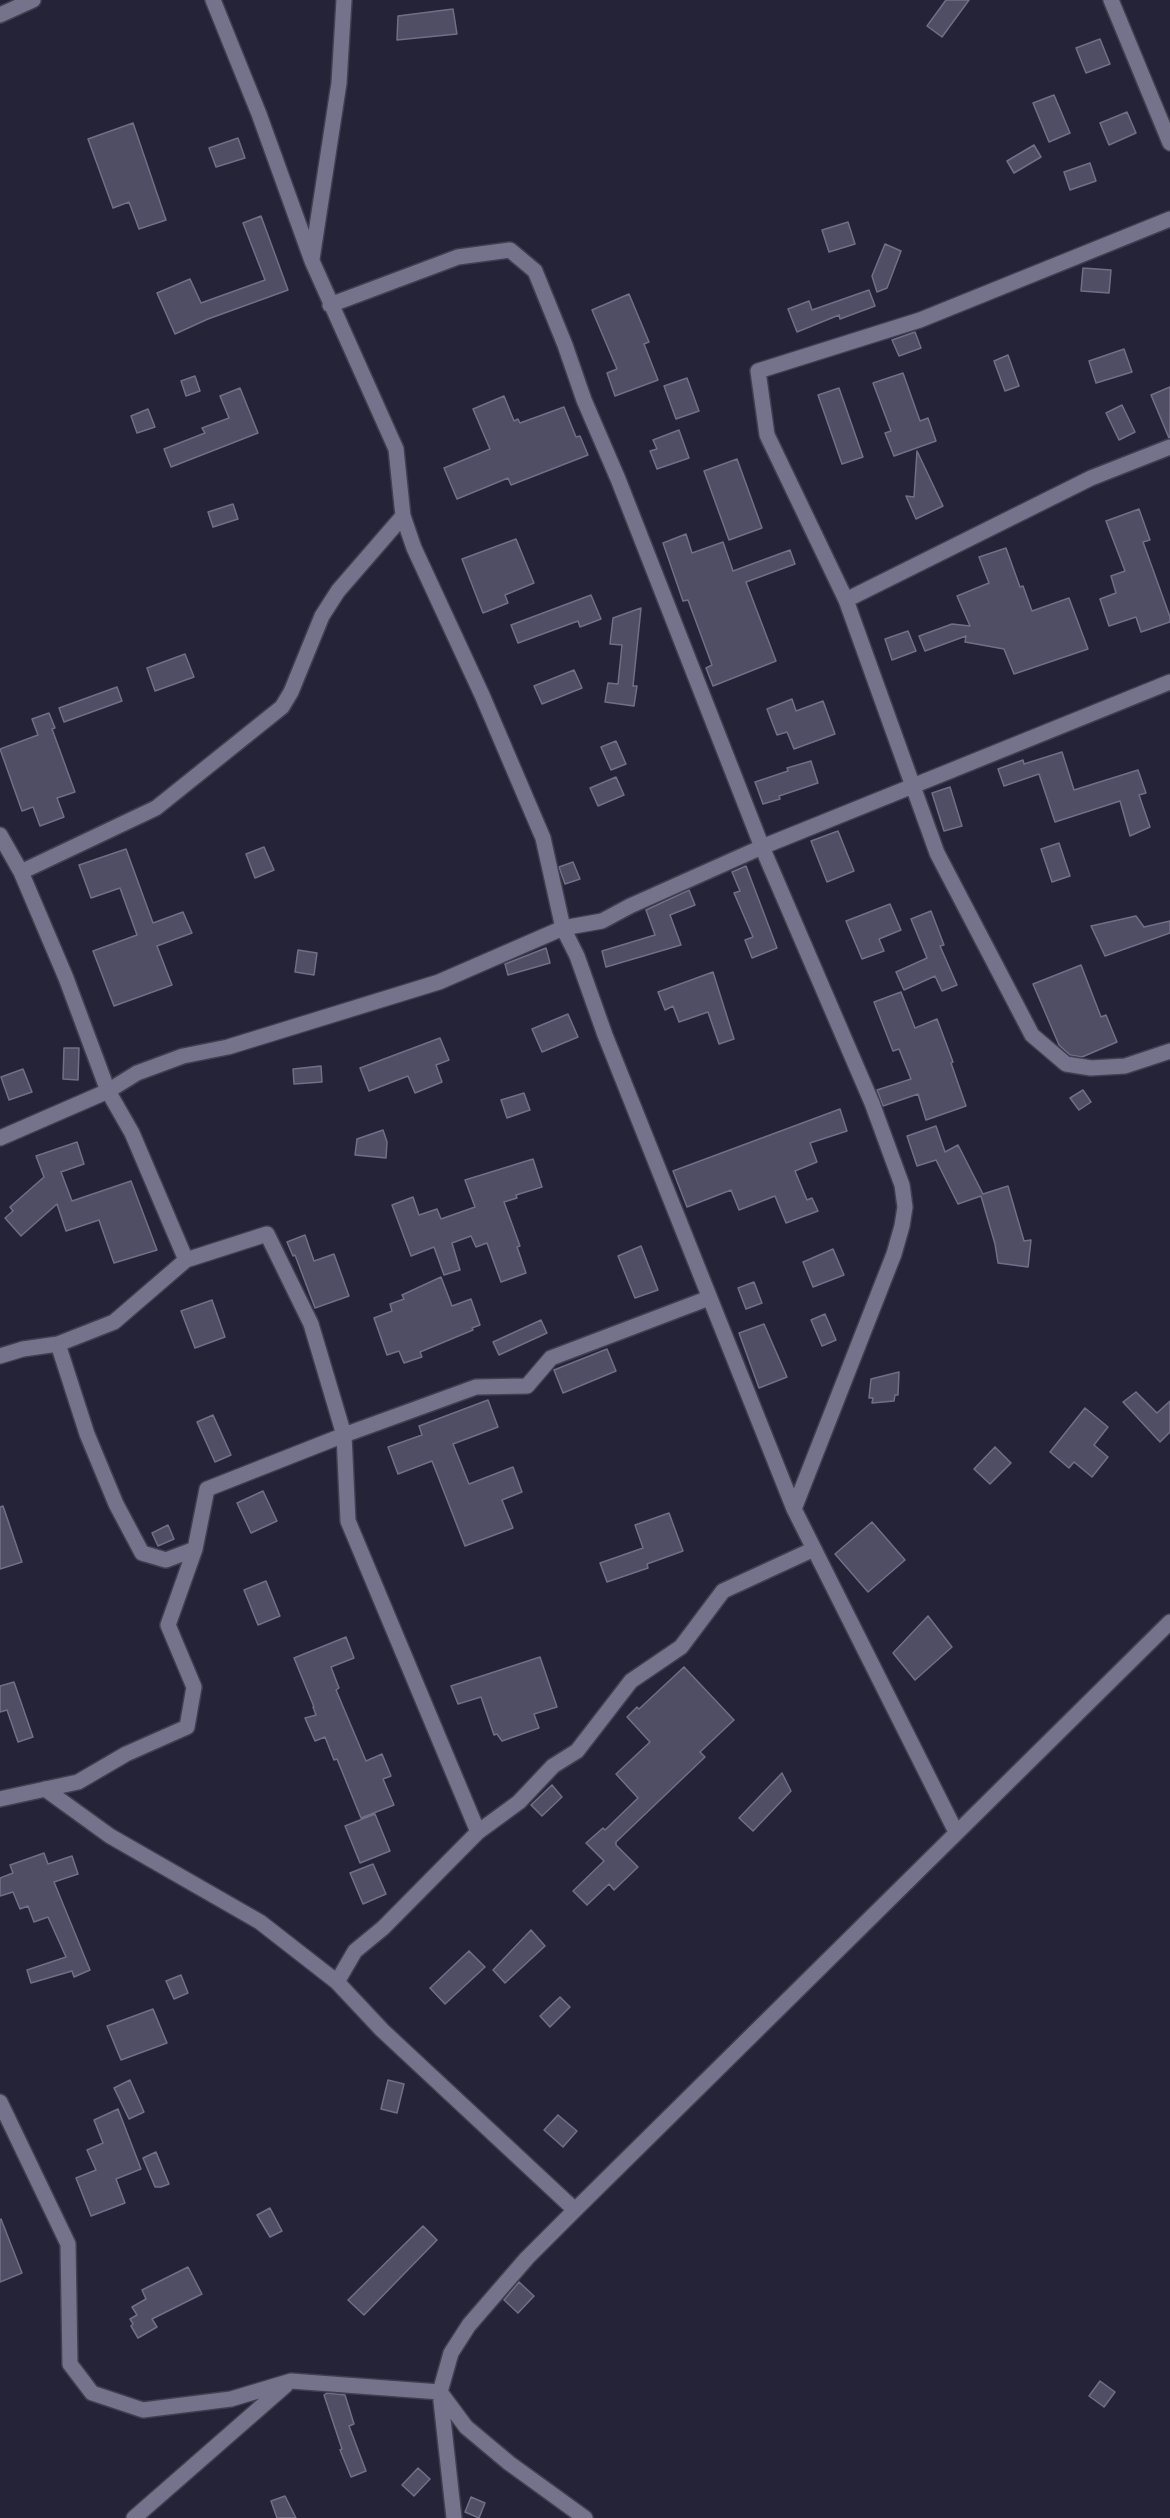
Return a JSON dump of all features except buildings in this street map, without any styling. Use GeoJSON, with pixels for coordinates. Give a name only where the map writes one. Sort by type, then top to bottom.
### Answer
{"type":"FeatureCollection","features":[{"type":"Feature","properties":{"kind":"street"},"geometry":{"type":"LineString","coordinates":[[0,15],[33,0]]}},
{"type":"Feature","properties":{"kind":"street"},"geometry":{"type":"LineString","coordinates":[[213,0],[259,114],[312,261],[396,449],[403,516],[414,548],[482,695],[543,838],[563,928],[577,956],[604,1035],[794,1509],[956,1832]]}},
{"type":"Feature","properties":{"kind":"street"},"geometry":{"type":"LineString","coordinates":[[312,261],[339,83],[344,0]]}},
{"type":"Feature","properties":{"kind":"street"},"geometry":{"type":"LineString","coordinates":[[1111,0],[1170,143]]}},
{"type":"Feature","properties":{"kind":"street"},"geometry":{"type":"LineString","coordinates":[[1170,219],[920,320],[758,371],[767,435],[846,600],[937,853],[1032,1035],[1065,1064],[1092,1068],[1125,1066],[1170,1051]]}},
{"type":"Feature","properties":{"kind":"street"},"geometry":{"type":"LineString","coordinates":[[330,305],[458,257],[510,250],[535,271],[762,847],[872,1103],[902,1185],[905,1207],[894,1254],[794,1509]]}},
{"type":"Feature","properties":{"kind":"street"},"geometry":{"type":"LineString","coordinates":[[846,600],[1091,478],[1170,447]]}},
{"type":"Feature","properties":{"kind":"street"},"geometry":{"type":"LineString","coordinates":[[21,872],[156,808],[282,707],[291,692],[322,616],[338,591],[403,516]]}},
{"type":"Feature","properties":{"kind":"street"},"geometry":{"type":"LineString","coordinates":[[0,1137],[108,1091],[137,1073],[183,1056],[228,1047],[440,982],[563,928],[602,921],[630,906],[762,847],[1170,683]]}},
{"type":"Feature","properties":{"kind":"street"},"geometry":{"type":"LineString","coordinates":[[0,835],[21,872],[66,978],[108,1091],[132,1133],[186,1260]]}},
{"type":"Feature","properties":{"kind":"street"},"geometry":{"type":"LineString","coordinates":[[0,1356],[23,1348],[58,1344],[114,1322],[186,1260],[267,1234],[310,1324],[344,1435],[348,1521],[478,1832]]}},
{"type":"Feature","properties":{"kind":"street"},"geometry":{"type":"LineString","coordinates":[[0,1799],[78,1782],[126,1754],[186,1726],[194,1687],[168,1625],[195,1548],[207,1489],[344,1435],[476,1387],[527,1386],[551,1359],[709,1298]]}},
{"type":"Feature","properties":{"kind":"street"},"geometry":{"type":"LineString","coordinates":[[58,1344],[87,1434],[116,1504],[142,1553],[166,1560],[195,1548]]}},
{"type":"Feature","properties":{"kind":"street"},"geometry":{"type":"LineString","coordinates":[[337,1982],[355,1951],[383,1928],[478,1832],[519,1802],[553,1766],[578,1751],[631,1681],[681,1647],[723,1592],[814,1549]]}},
{"type":"Feature","properties":{"kind":"street"},"geometry":{"type":"LineString","coordinates":[[454,2518],[440,2392],[450,2353],[469,2325],[527,2258],[1170,1622]]}},
{"type":"Feature","properties":{"kind":"street"},"geometry":{"type":"LineString","coordinates":[[45,1789],[110,1836],[260,1922],[337,1982],[382,2030],[575,2210]]}},
{"type":"Feature","properties":{"kind":"street"},"geometry":{"type":"LineString","coordinates":[[0,2102],[6,2130],[68,2244],[70,2364],[92,2393],[143,2410],[231,2399],[291,2381],[440,2392],[466,2427],[509,2463],[585,2518]]}},
{"type":"Feature","properties":{"kind":"street"},"geometry":{"type":"LineString","coordinates":[[134,2518],[291,2381]]}}]}
